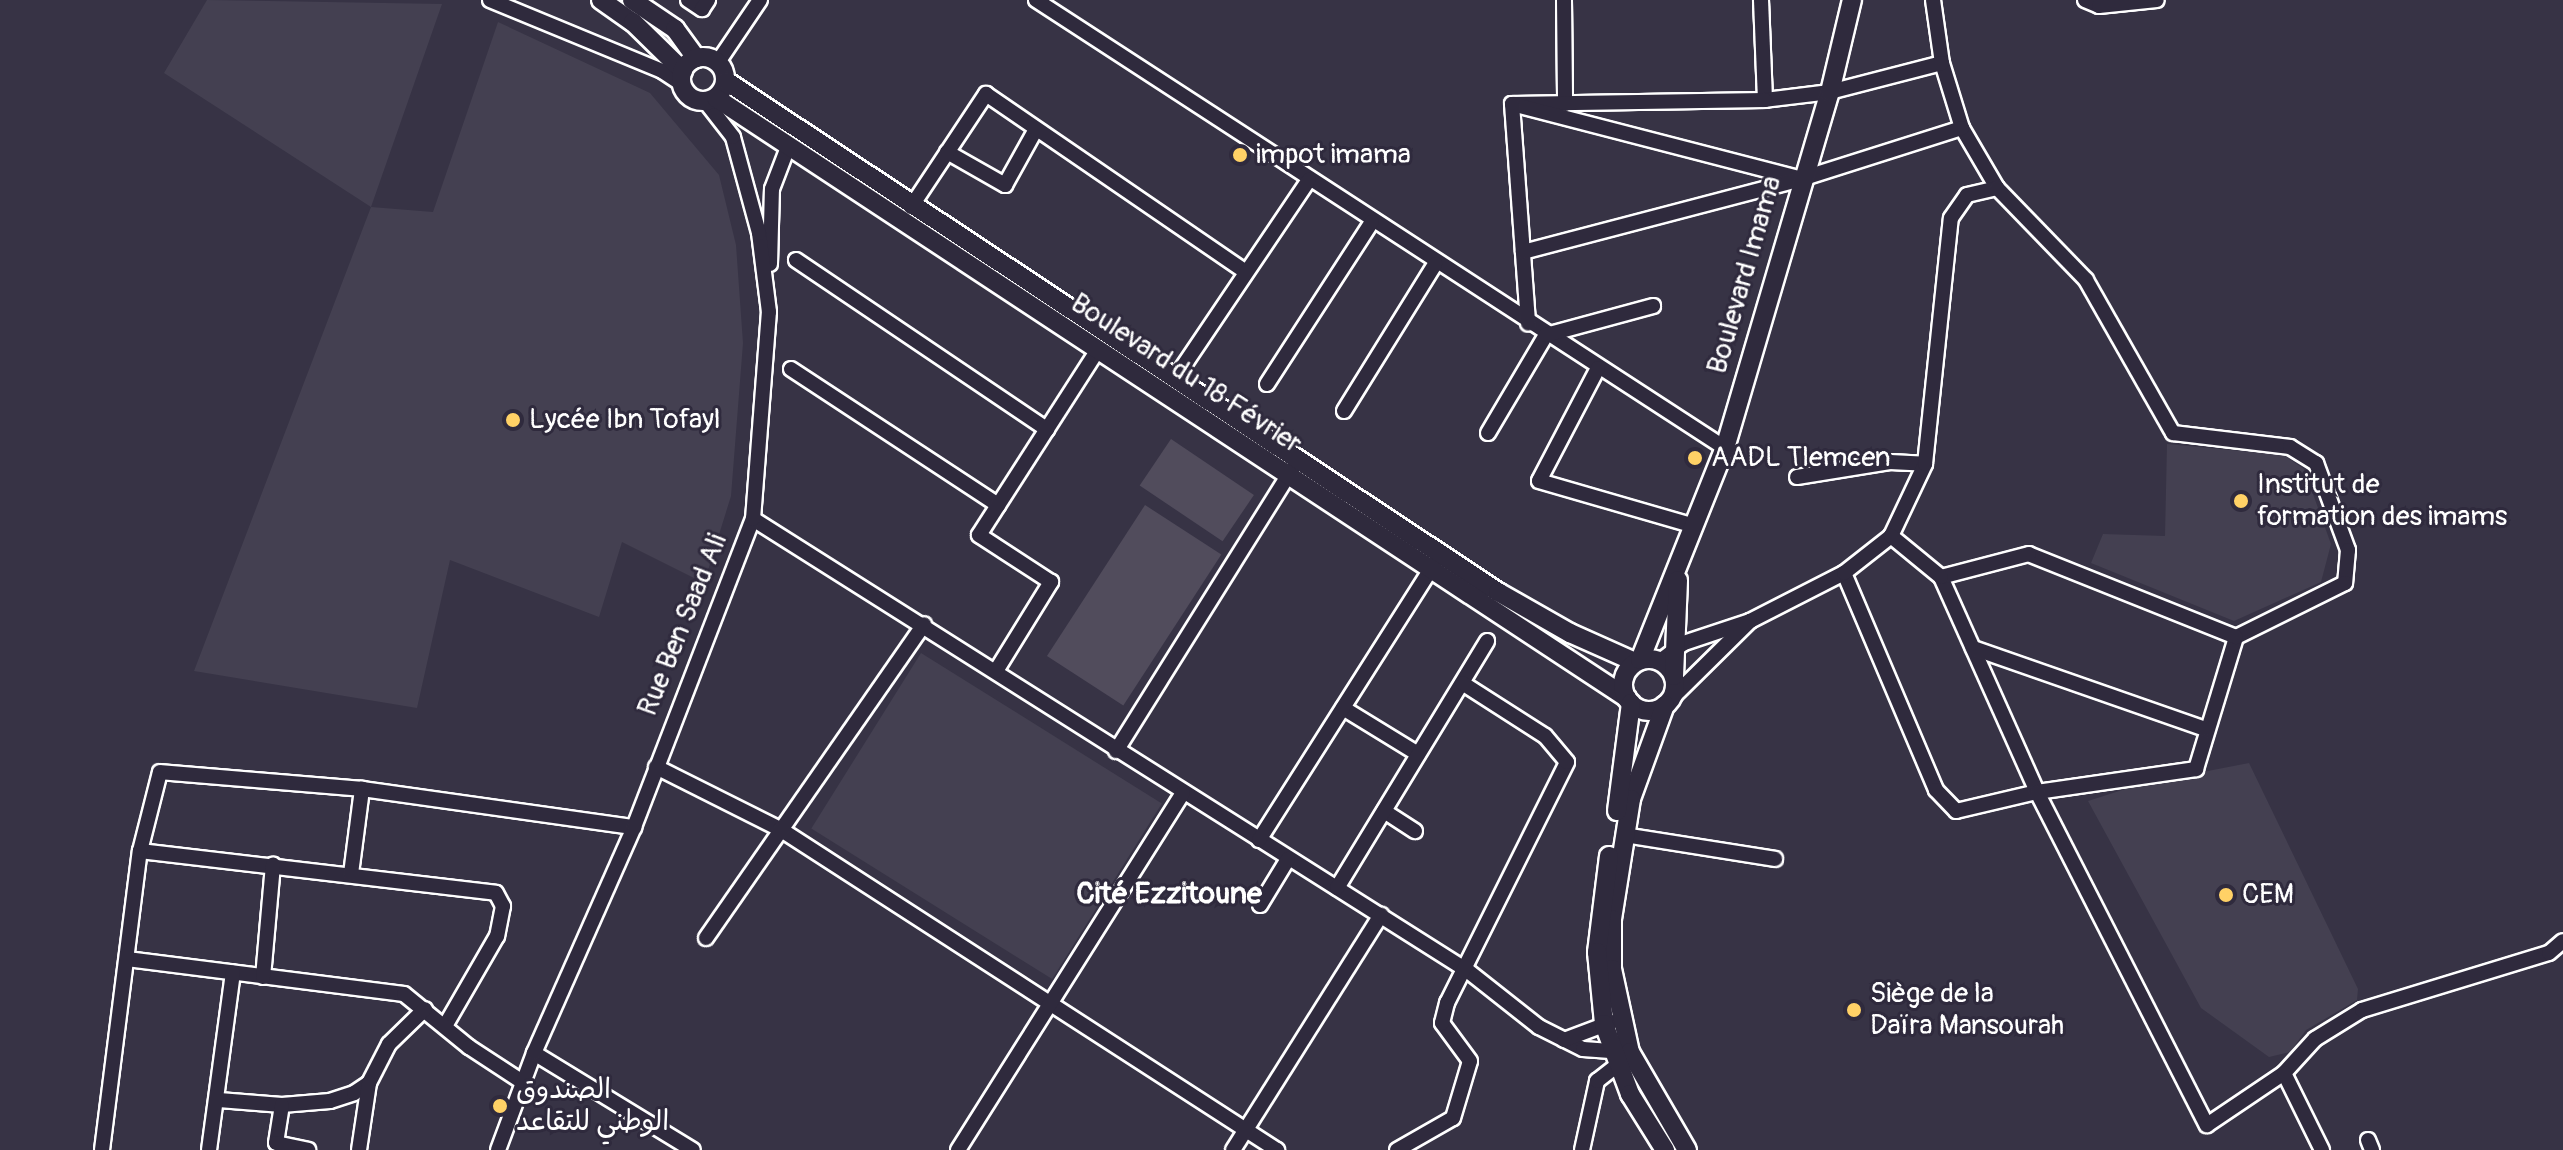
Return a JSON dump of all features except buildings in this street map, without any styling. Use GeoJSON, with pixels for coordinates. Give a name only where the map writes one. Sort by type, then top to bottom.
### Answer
{"type":"FeatureCollection","features":[{"type":"Feature","properties":{"kind":"main road"},"geometry":{"type":"LineString","coordinates":[[601,0],[633,22],[687,71]]}},
{"type":"Feature","properties":{"kind":"main road"},"geometry":{"type":"LineString","coordinates":[[632,0],[675,29],[687,71]]}},
{"type":"Feature","properties":{"kind":"main road","name":"Boulevard Imama"},"geometry":{"type":"LineString","coordinates":[[1638,661],[1725,448],[1801,179],[1830,92],[1852,0]]}},
{"type":"Feature","properties":{"kind":"main road"},"geometry":{"type":"LineString","coordinates":[[687,71],[718,62],[726,81],[711,99]]}},
{"type":"Feature","properties":{"kind":"main road","name":"Boulevard du 18 Février"},"geometry":{"type":"LineString","coordinates":[[687,71],[693,99],[711,99],[1097,351],[1294,466],[1437,561],[1629,701]]}},
{"type":"Feature","properties":{"kind":"main road","name":"Boulevard du 18 Février"},"geometry":{"type":"LineString","coordinates":[[726,81],[911,207],[1176,377],[1294,466]]}},
{"type":"Feature","properties":{"kind":"main road","name":"Boulevard du 18 Février"},"geometry":{"type":"LineString","coordinates":[[1437,561],[1570,633],[1638,661]]}},
{"type":"Feature","properties":{"kind":"main road","name":"Boulevard Imama"},"geometry":{"type":"LineString","coordinates":[[1667,656],[1680,562]]}},
{"type":"Feature","properties":{"kind":"main road"},"geometry":{"type":"LineString","coordinates":[[1612,1022],[1611,944],[1624,835],[1639,770],[1668,702],[1674,676],[1667,656],[1638,661],[1624,678],[1629,701],[1598,925],[1612,1022],[1621,1056],[1643,1119],[1665,1150]]}},
{"type":"Feature","properties":{"kind":"main road"},"geometry":{"type":"LineString","coordinates":[[1629,701],[1644,710],[1668,702]]}},
{"type":"Feature","properties":{"kind":"main road"},"geometry":{"type":"LineString","coordinates":[[1621,1056],[1687,1150]]}},
{"type":"Feature","properties":{"kind":"street"},"geometry":{"type":"LineString","coordinates":[[490,0],[662,71],[687,71]]}},
{"type":"Feature","properties":{"kind":"street"},"geometry":{"type":"LineString","coordinates":[[688,0],[702,9],[708,0]]}},
{"type":"Feature","properties":{"kind":"street"},"geometry":{"type":"LineString","coordinates":[[718,62],[760,0]]}},
{"type":"Feature","properties":{"kind":"street"},"geometry":{"type":"LineString","coordinates":[[1036,0],[1435,264],[1725,448]]}},
{"type":"Feature","properties":{"kind":"street"},"geometry":{"type":"LineString","coordinates":[[1564,0],[1565,104]]}},
{"type":"Feature","properties":{"kind":"street"},"geometry":{"type":"LineString","coordinates":[[1761,0],[1765,100]]}},
{"type":"Feature","properties":{"kind":"street"},"geometry":{"type":"LineString","coordinates":[[1844,573],[1936,790],[1956,811],[2037,792],[2196,769],[2236,637],[2345,583],[2348,550],[2316,463],[2290,447],[2173,433],[2086,280],[1997,188],[1962,128],[1942,63],[1933,0]]}},
{"type":"Feature","properties":{"kind":"street"},"geometry":{"type":"LineString","coordinates":[[2085,0],[2099,6],[2157,0]]}},
{"type":"Feature","properties":{"kind":"street"},"geometry":{"type":"LineString","coordinates":[[1512,104],[1765,100],[1830,92],[1942,63]]}},
{"type":"Feature","properties":{"kind":"street"},"geometry":{"type":"LineString","coordinates":[[911,207],[986,94],[1246,272]]}},
{"type":"Feature","properties":{"kind":"street","name":"Rue Ben Saad Ali"},"geometry":{"type":"LineString","coordinates":[[498,1150],[534,1053],[634,827],[753,519],[769,312],[759,233],[733,137],[711,99]]}},
{"type":"Feature","properties":{"kind":"street"},"geometry":{"type":"LineString","coordinates":[[1512,104],[1801,179]]}},
{"type":"Feature","properties":{"kind":"street"},"geometry":{"type":"LineString","coordinates":[[1512,104],[1528,323]]}},
{"type":"Feature","properties":{"kind":"street"},"geometry":{"type":"LineString","coordinates":[[1523,252],[1801,179],[1962,128]]}},
{"type":"Feature","properties":{"kind":"street"},"geometry":{"type":"LineString","coordinates":[[947,152],[1005,185],[1036,129]]}},
{"type":"Feature","properties":{"kind":"street"},"geometry":{"type":"LineString","coordinates":[[769,312],[772,189],[788,147]]}},
{"type":"Feature","properties":{"kind":"street"},"geometry":{"type":"LineString","coordinates":[[1176,377],[1309,180]]}},
{"type":"Feature","properties":{"kind":"street"},"geometry":{"type":"LineString","coordinates":[[1668,702],[1750,621],[1844,573],[1891,536],[1925,464],[1951,218],[1967,195],[1997,188]]}},
{"type":"Feature","properties":{"kind":"street"},"geometry":{"type":"LineString","coordinates":[[1267,384],[1372,222]]}},
{"type":"Feature","properties":{"kind":"street"},"geometry":{"type":"LineString","coordinates":[[796,260],[1047,429]]}},
{"type":"Feature","properties":{"kind":"street"},"geometry":{"type":"LineString","coordinates":[[1344,411],[1435,264]]}},
{"type":"Feature","properties":{"kind":"street"},"geometry":{"type":"LineString","coordinates":[[1488,433],[1546,335],[1653,306]]}},
{"type":"Feature","properties":{"kind":"street"},"geometry":{"type":"LineString","coordinates":[[996,671],[1051,582],[979,535],[1097,351]]}},
{"type":"Feature","properties":{"kind":"street"},"geometry":{"type":"LineString","coordinates":[[1598,368],[1539,481],[1695,526]]}},
{"type":"Feature","properties":{"kind":"street"},"geometry":{"type":"LineString","coordinates":[[791,369],[998,505]]}},
{"type":"Feature","properties":{"kind":"street"},"geometry":{"type":"LineString","coordinates":[[1797,477],[1890,462],[1925,464]]}},
{"type":"Feature","properties":{"kind":"street"},"geometry":{"type":"LineString","coordinates":[[1116,751],[1294,466]]}},
{"type":"Feature","properties":{"kind":"street"},"geometry":{"type":"LineString","coordinates":[[753,519],[924,624],[1116,751],[1381,915],[1468,971],[1564,1040],[1596,1053],[1621,1056]]}},
{"type":"Feature","properties":{"kind":"street"},"geometry":{"type":"LineString","coordinates":[[1891,536],[1941,577],[2037,792],[2207,1125],[2284,1073],[2315,1039],[2384,999],[2549,953],[2563,941]]}},
{"type":"Feature","properties":{"kind":"street"},"geometry":{"type":"LineString","coordinates":[[1941,577],[2029,554],[2236,637]]}},
{"type":"Feature","properties":{"kind":"street"},"geometry":{"type":"LineString","coordinates":[[1259,840],[1437,561]]}},
{"type":"Feature","properties":{"kind":"street"},"geometry":{"type":"LineString","coordinates":[[1667,656],[1725,625],[1750,621]]}},
{"type":"Feature","properties":{"kind":"street"},"geometry":{"type":"LineString","coordinates":[[706,938],[924,624]]}},
{"type":"Feature","properties":{"kind":"street"},"geometry":{"type":"LineString","coordinates":[[1337,888],[1487,641]]}},
{"type":"Feature","properties":{"kind":"street"},"geometry":{"type":"LineString","coordinates":[[1973,648],[2206,729]]}},
{"type":"Feature","properties":{"kind":"street"},"geometry":{"type":"LineString","coordinates":[[1397,1150],[1453,1118],[1470,1061],[1442,1023],[1567,762],[1545,736],[1462,683]]}},
{"type":"Feature","properties":{"kind":"street"},"geometry":{"type":"LineString","coordinates":[[1343,708],[1418,754]]}},
{"type":"Feature","properties":{"kind":"street"},"geometry":{"type":"LineString","coordinates":[[656,767],[780,829],[1052,1000],[1277,1150]]}},
{"type":"Feature","properties":{"kind":"street"},"geometry":{"type":"LineString","coordinates":[[102,1150],[140,851],[160,772],[362,789],[634,827]]}},
{"type":"Feature","properties":{"kind":"street"},"geometry":{"type":"LineString","coordinates":[[351,874],[362,789]]}},
{"type":"Feature","properties":{"kind":"street"},"geometry":{"type":"LineString","coordinates":[[958,1150],[1183,793]]}},
{"type":"Feature","properties":{"kind":"street"},"geometry":{"type":"LineString","coordinates":[[1384,811],[1415,831]]}},
{"type":"Feature","properties":{"kind":"street"},"geometry":{"type":"LineString","coordinates":[[1624,835],[1775,859]]}},
{"type":"Feature","properties":{"kind":"street"},"geometry":{"type":"LineString","coordinates":[[140,851],[487,891],[501,898],[503,913],[492,948],[445,1026]]}},
{"type":"Feature","properties":{"kind":"street"},"geometry":{"type":"LineString","coordinates":[[1260,905],[1288,859]]}},
{"type":"Feature","properties":{"kind":"street"},"geometry":{"type":"LineString","coordinates":[[263,977],[273,864]]}},
{"type":"Feature","properties":{"kind":"street"},"geometry":{"type":"LineString","coordinates":[[1233,1150],[1381,915]]}},
{"type":"Feature","properties":{"kind":"street"},"geometry":{"type":"LineString","coordinates":[[127,959],[404,994],[524,1083]]}},
{"type":"Feature","properties":{"kind":"street"},"geometry":{"type":"LineString","coordinates":[[209,1150],[219,1100],[233,973]]}},
{"type":"Feature","properties":{"kind":"street"},"geometry":{"type":"LineString","coordinates":[[359,1150],[369,1083],[389,1044],[425,1009]]}},
{"type":"Feature","properties":{"kind":"street"},"geometry":{"type":"LineString","coordinates":[[1564,1040],[1612,1022]]}},
{"type":"Feature","properties":{"kind":"street"},"geometry":{"type":"LineString","coordinates":[[534,1053],[693,1150]]}},
{"type":"Feature","properties":{"kind":"street"},"geometry":{"type":"LineString","coordinates":[[1582,1150],[1597,1081],[1621,1056]]}},
{"type":"Feature","properties":{"kind":"street"},"geometry":{"type":"LineString","coordinates":[[2284,1073],[2322,1150]]}},
{"type":"Feature","properties":{"kind":"street"},"geometry":{"type":"LineString","coordinates":[[219,1100],[282,1105],[330,1101],[369,1083]]}},
{"type":"Feature","properties":{"kind":"street"},"geometry":{"type":"LineString","coordinates":[[282,1105],[276,1143],[308,1150]]}},
{"type":"Feature","properties":{"kind":"shaded area"},"geometry":{"type":"Polygon","coordinates":[[[207,0],[442,4],[371,207],[164,73],[207,0]]]}},
{"type":"Feature","properties":{"kind":"shaded area","name":"Lycée Ibn Tofayl"},"geometry":{"type":"Polygon","coordinates":[[[498,22],[650,93],[719,175],[736,245],[743,343],[731,496],[704,583],[622,542],[599,617],[450,560],[417,708],[194,671],[371,207],[433,212],[498,22]]]}},
{"type":"Feature","properties":{"kind":"shaded area"},"geometry":{"type":"Polygon","coordinates":[[[1171,439],[1254,495],[1223,541],[1140,485],[1171,439]]]}},
{"type":"Feature","properties":{"kind":"shaded area","name":"Institut de formation des imams"},"geometry":{"type":"Polygon","coordinates":[[[2167,444],[2284,455],[2304,469],[2331,544],[2321,582],[2234,621],[2091,563],[2103,534],[2165,536],[2167,444]]]}},
{"type":"Feature","properties":{"kind":"shaded area"},"geometry":{"type":"Polygon","coordinates":[[[1145,505],[1221,555],[1123,706],[1047,656],[1145,505]]]}},
{"type":"Feature","properties":{"kind":"shaded area"},"geometry":{"type":"Polygon","coordinates":[[[921,653],[1162,803],[1052,979],[811,829],[921,653]]]}},
{"type":"Feature","properties":{"kind":"shaded area","name":"CEM"},"geometry":{"type":"Polygon","coordinates":[[[2249,763],[2358,989],[2357,1000],[2306,1030],[2290,1052],[2269,1057],[2201,1008],[2088,801],[2141,784],[2249,763]]]}},
{"type":"Feature","properties":{"kind":"place","name":"impot imama"},"geometry":{"type":"Point","coordinates":[1240,155]}},
{"type":"Feature","properties":{"kind":"place","name":"Lycée Ibn Tofayl"},"geometry":{"type":"Point","coordinates":[513,420]}},
{"type":"Feature","properties":{"kind":"place","name":"AADL Tlemcen"},"geometry":{"type":"Point","coordinates":[1695,458]}},
{"type":"Feature","properties":{"kind":"place","name":"Institut de formation des imams"},"geometry":{"type":"Point","coordinates":[2241,501]}},
{"type":"Feature","properties":{"kind":"place","name":"CEM"},"geometry":{"type":"Point","coordinates":[2226,895]}},
{"type":"Feature","properties":{"kind":"place","name":"Siège de la Daïra Mansourah"},"geometry":{"type":"Point","coordinates":[1854,1010]}},
{"type":"Feature","properties":{"kind":"place","name":"الصندوق الوطني للتقاعد"},"geometry":{"type":"Point","coordinates":[500,1106]}},
{"type":"Feature","properties":{"kind":"district","name":"Cité Ezzitoune"},"geometry":{"type":"Point","coordinates":[1169,894]}}]}
